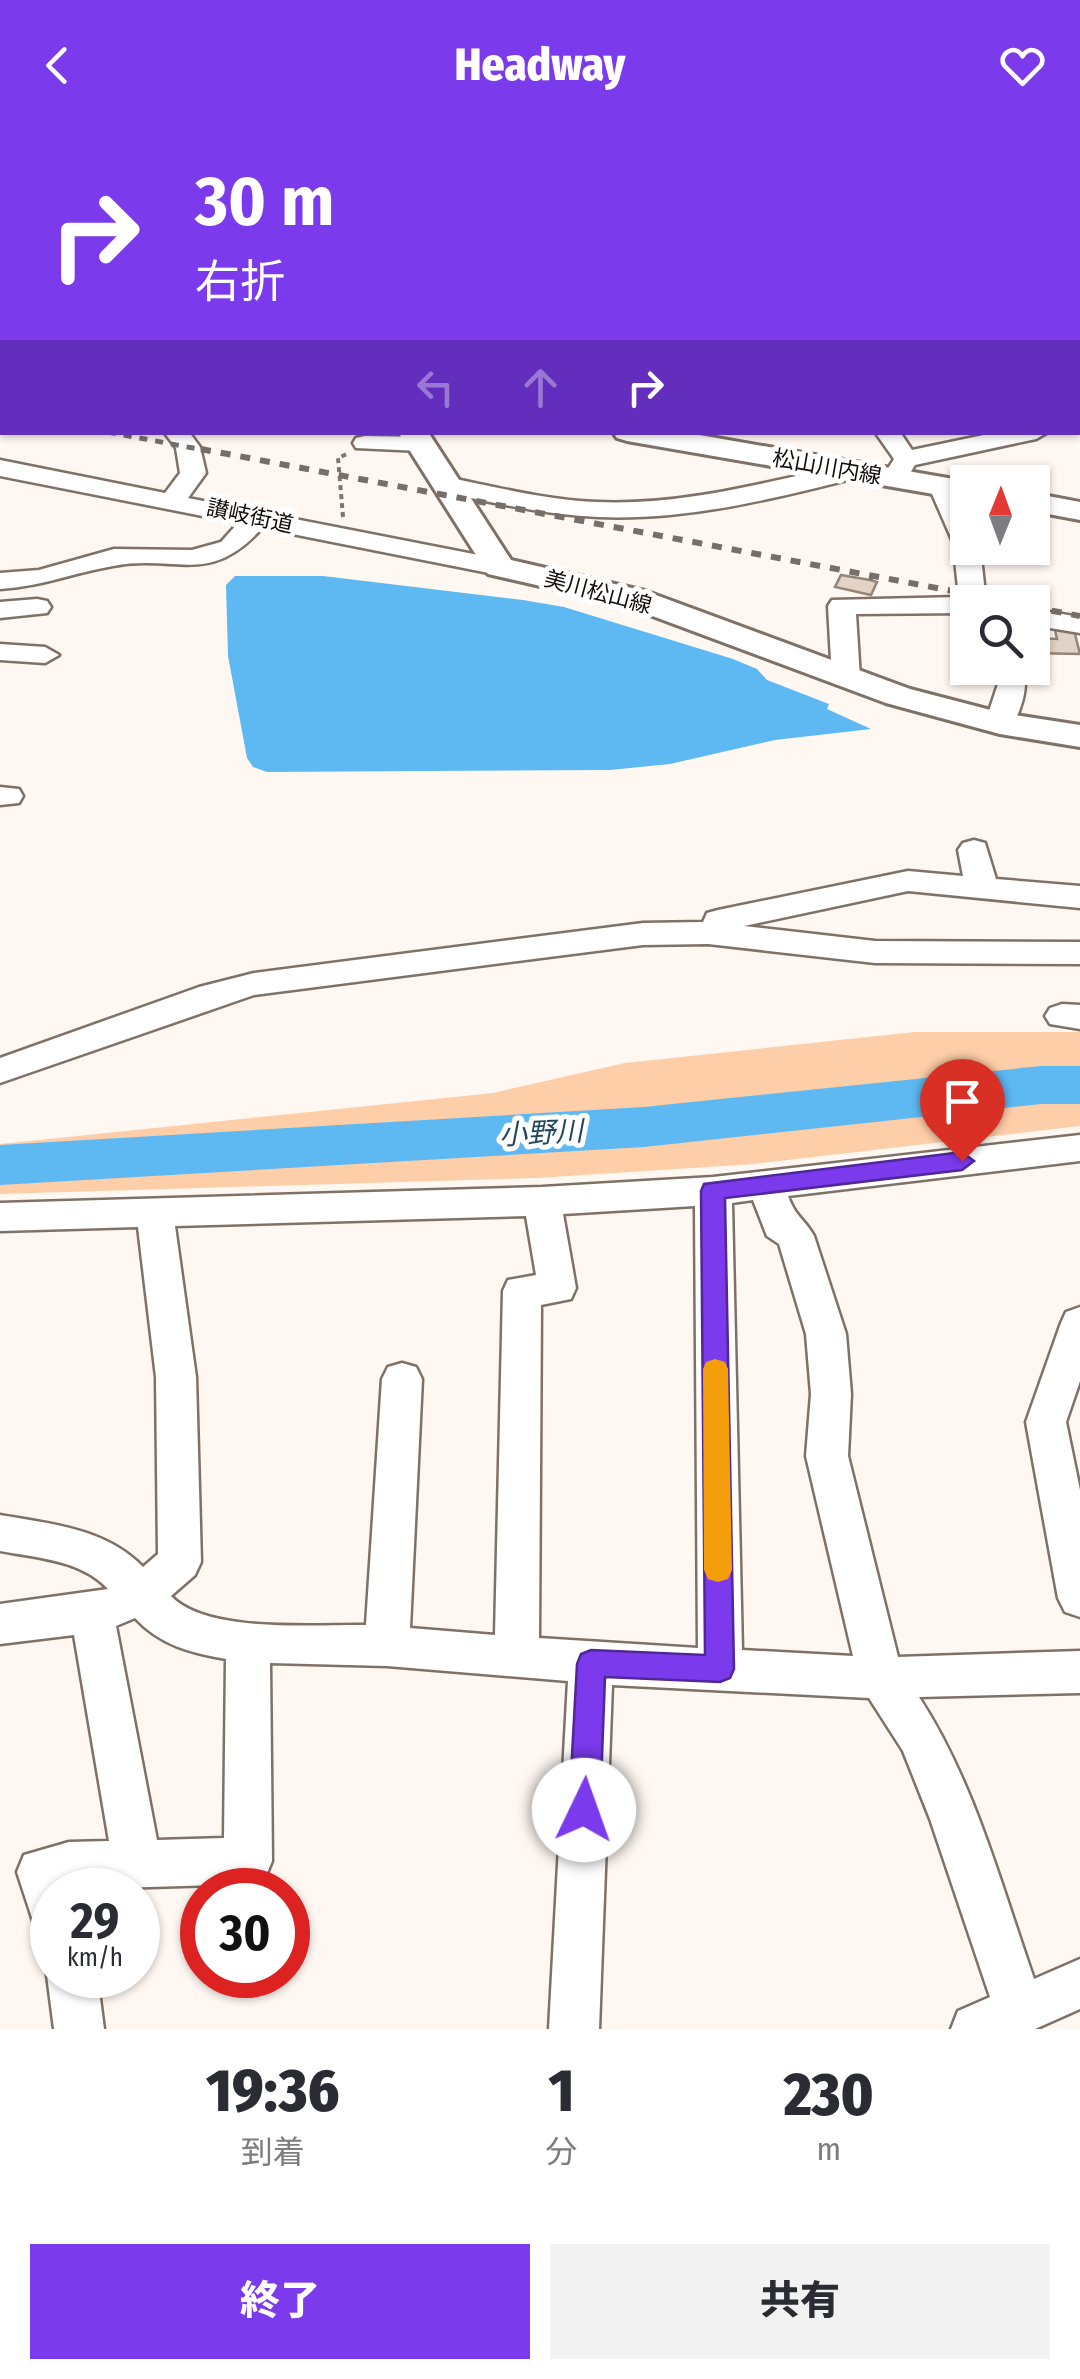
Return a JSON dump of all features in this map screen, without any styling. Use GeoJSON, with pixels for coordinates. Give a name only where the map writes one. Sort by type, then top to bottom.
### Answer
{"type":"FeatureCollection","features":[{"type":"Feature","properties":{"kind":"main road","name":"松山川内線"},"geometry":{"type":"LineString","coordinates":[[650,435],[854,471],[900,469],[950,487]]}},
{"type":"Feature","properties":{"kind":"main road"},"geometry":{"type":"LineString","coordinates":[[416,438],[499,567]]}},
{"type":"Feature","properties":{"kind":"main road"},"geometry":{"type":"LineString","coordinates":[[1050,505],[1080,510]]}},
{"type":"Feature","properties":{"kind":"main road","name":"美川松山線"},"geometry":{"type":"LineString","coordinates":[[499,567],[633,598],[898,696],[1000,722],[1080,736]]}},
{"type":"Feature","properties":{"kind":"street"},"geometry":{"type":"LineString","coordinates":[[173,500],[193,473],[188,448],[178,435]]}},
{"type":"Feature","properties":{"kind":"street"},"geometry":{"type":"LineString","coordinates":[[888,435],[900,469],[1025,435]]}},
{"type":"Feature","properties":{"kind":"street"},"geometry":{"type":"LineString","coordinates":[[364,444],[416,438]]}},
{"type":"Feature","properties":{"kind":"street","name":"讃岐街道"},"geometry":{"type":"LineString","coordinates":[[0,468],[499,567]]}},
{"type":"Feature","properties":{"kind":"street"},"geometry":{"type":"LineString","coordinates":[[446,485],[534,502],[620,510],[690,502],[854,471]]}},
{"type":"Feature","properties":{"kind":"street"},"geometry":{"type":"LineString","coordinates":[[0,581],[41,578],[114,557],[192,558],[230,548],[258,517]]}},
{"type":"Feature","properties":{"kind":"street"},"geometry":{"type":"LineString","coordinates":[[846,678],[842,606],[950,604]]}},
{"type":"Feature","properties":{"kind":"street"},"geometry":{"type":"LineString","coordinates":[[0,610],[37,608]]}},
{"type":"Feature","properties":{"kind":"street"},"geometry":{"type":"LineString","coordinates":[[1050,619],[1080,625]]}},
{"type":"Feature","properties":{"kind":"street"},"geometry":{"type":"LineString","coordinates":[[0,652],[45,655]]}},
{"type":"Feature","properties":{"kind":"street"},"geometry":{"type":"LineString","coordinates":[[1000,722],[1012,685]]}},
{"type":"Feature","properties":{"kind":"street"},"geometry":{"type":"LineString","coordinates":[[974,850],[981,885]]}},
{"type":"Feature","properties":{"kind":"street"},"geometry":{"type":"LineString","coordinates":[[0,1072],[254,984],[644,934],[908,882],[981,885],[1080,897]]}},
{"type":"Feature","properties":{"kind":"street"},"geometry":{"type":"LineString","coordinates":[[644,934],[708,932],[876,952],[1080,953]]}},
{"type":"Feature","properties":{"kind":"street"},"geometry":{"type":"LineString","coordinates":[[0,1217],[713,1191],[764,1182],[1080,1148]]}},
{"type":"Feature","properties":{"kind":"street"},"geometry":{"type":"LineString","coordinates":[[764,1182],[780,1226],[795,1236],[826,1334],[830,1394],[827,1456],[882,1678],[920,1738],[954,1820],[997,2018],[1080,1984]]}},
{"type":"Feature","properties":{"kind":"street"},"geometry":{"type":"LineString","coordinates":[[713,1191],[720,1669]]}},
{"type":"Feature","properties":{"kind":"street"},"geometry":{"type":"LineString","coordinates":[[517,1655],[522,1292],[557,1288],[542,1200]]}},
{"type":"Feature","properties":{"kind":"street"},"geometry":{"type":"LineString","coordinates":[[0,1624],[13,1619],[92,1615],[143,1596],[180,1562],[176,1377],[155,1212]]}},
{"type":"Feature","properties":{"kind":"street"},"geometry":{"type":"LineString","coordinates":[[1080,1323],[1046,1422],[1075,1551],[1080,1598]]}},
{"type":"Feature","properties":{"kind":"street"},"geometry":{"type":"LineString","coordinates":[[387,1646],[402,1379]]}},
{"type":"Feature","properties":{"kind":"street"},"geometry":{"type":"LineString","coordinates":[[0,1533],[77,1547],[113,1566],[165,1620],[194,1634],[248,1642],[387,1646],[591,1664],[882,1678],[1080,1672]]}},
{"type":"Feature","properties":{"kind":"street"},"geometry":{"type":"LineString","coordinates":[[92,1615],[137,1863]]}},
{"type":"Feature","properties":{"kind":"street"},"geometry":{"type":"LineString","coordinates":[[60,1868],[248,1861],[248,1642]]}},
{"type":"Feature","properties":{"kind":"street"},"geometry":{"type":"LineString","coordinates":[[574,2029],[591,1664]]}},
{"type":"Feature","properties":{"kind":"street"},"geometry":{"type":"LineString","coordinates":[[75,1998],[80,2029]]}},
{"type":"Feature","properties":{"kind":"path"},"geometry":{"type":"LineString","coordinates":[[344,535],[338,458],[364,444]]}},
{"type":"Feature","properties":{"kind":"path"},"geometry":{"type":"LineString","coordinates":[[870,580],[874,574]]}},
{"type":"Feature","properties":{"kind":"shaded area"},"geometry":{"type":"Polygon","coordinates":[[[915,1032],[1080,1032],[1080,1126],[754,1164],[537,1178],[0,1194],[0,1144],[493,1093],[625,1063],[915,1032]]]}},
{"type":"Feature","properties":{"kind":"water"},"geometry":{"type":"Polygon","coordinates":[[[235,576],[323,576],[564,607],[733,659],[757,669],[767,680],[829,704],[827,709],[871,729],[775,740],[670,764],[610,770],[267,772],[253,767],[247,758],[228,656],[226,585],[235,576]]]}},
{"type":"Feature","properties":{"kind":"building"},"geometry":{"type":"Polygon","coordinates":[[[841,575],[877,582],[871,595],[835,587],[841,575]]]}},
{"type":"Feature","properties":{"kind":"building"},"geometry":{"type":"Polygon","coordinates":[[[1055,630],[1074,630],[1080,654],[1050,653],[1050,639],[1057,639],[1055,630]]]}},
{"type":"Feature","properties":{"kind":"waterway","name":"小野川"},"geometry":{"type":"LineString","coordinates":[[0,1165],[644,1127],[1041,1085],[1080,1085]]}},
{"type":"Feature","properties":{"kind":"railway"},"geometry":{"type":"LineString","coordinates":[[124,435],[214,452]]}},
{"type":"Feature","properties":{"kind":"railway"},"geometry":{"type":"LineString","coordinates":[[201,449],[950,590]]}},
{"type":"Feature","properties":{"kind":"railway"},"geometry":{"type":"LineString","coordinates":[[1050,610],[1080,616]]}},
{"type":"Feature","properties":{"kind":"slow traffic"},"geometry":{"type":"LineString","coordinates":[[715,1369],[718,1570]]}},
{"type":"Feature","properties":{"kind":"route"},"geometry":{"type":"LineString","coordinates":[[584,1810],[591,1664],[720,1669],[713,1191],[962,1161]]}}]}
